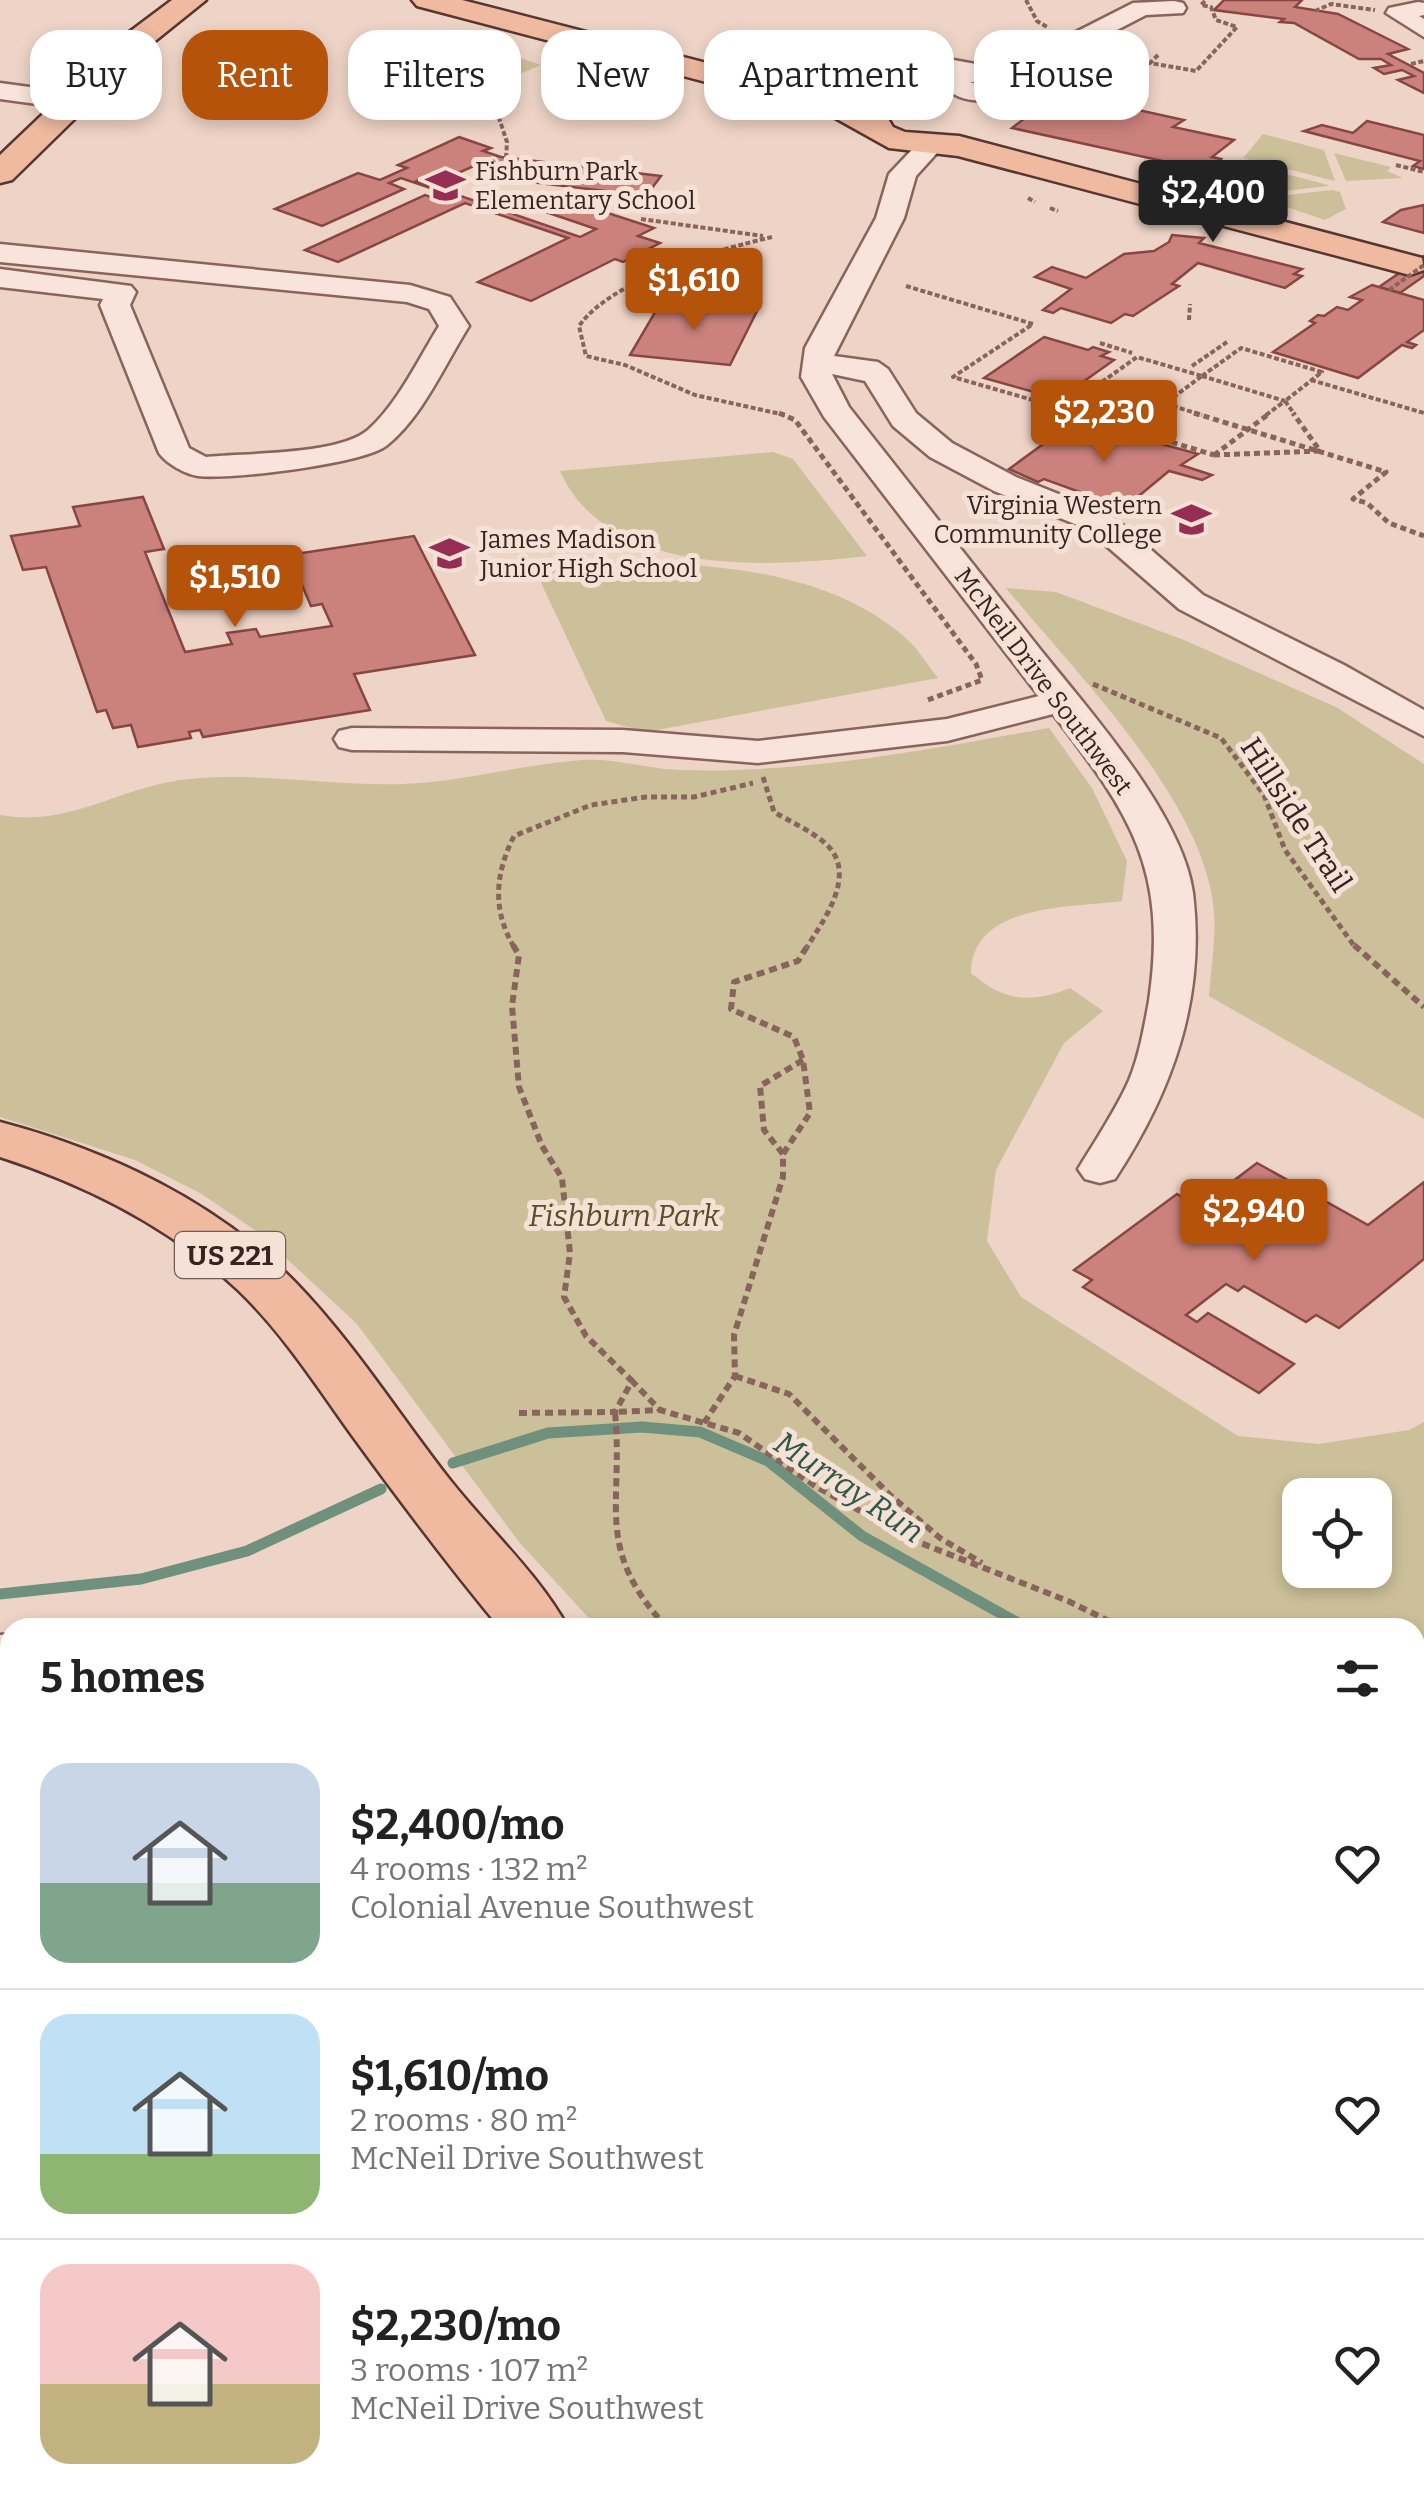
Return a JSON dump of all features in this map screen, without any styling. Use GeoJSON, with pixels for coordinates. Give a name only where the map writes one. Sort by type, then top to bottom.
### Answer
{"type":"FeatureCollection","features":[{"type":"Feature","properties":{"kind":"main road"},"geometry":{"type":"LineString","coordinates":[[159,22],[191,0]]}},
{"type":"Feature","properties":{"kind":"main road"},"geometry":{"type":"LineString","coordinates":[[159,22],[203,0]]}},
{"type":"Feature","properties":{"kind":"main road"},"geometry":{"type":"LineString","coordinates":[[427,0],[704,72]]}},
{"type":"Feature","properties":{"kind":"main road"},"geometry":{"type":"LineString","coordinates":[[474,0],[704,58]]}},
{"type":"Feature","properties":{"kind":"main road"},"geometry":{"type":"LineString","coordinates":[[0,173],[54,120]]}},
{"type":"Feature","properties":{"kind":"main road"},"geometry":{"type":"LineString","coordinates":[[943,120],[1412,269]]}},
{"type":"Feature","properties":{"kind":"main road","name":"US 221"},"geometry":{"type":"LineString","coordinates":[[0,1139],[88,1168],[143,1195],[229,1254],[324,1353],[436,1506],[529,1618]]}},
{"type":"Feature","properties":{"kind":"street"},"geometry":{"type":"LineString","coordinates":[[954,98],[966,92],[997,93],[1012,83],[1006,77],[1142,8],[1174,8]]}},
{"type":"Feature","properties":{"kind":"street"},"geometry":{"type":"LineString","coordinates":[[0,91],[30,95]]}},
{"type":"Feature","properties":{"kind":"street"},"geometry":{"type":"LineString","coordinates":[[922,120],[890,218],[820,348],[816,364],[867,368],[877,375],[904,419],[941,450],[1005,484],[1098,522],[1192,602],[1349,681],[1424,725]]}},
{"type":"Feature","properties":{"kind":"street"},"geometry":{"type":"LineString","coordinates":[[0,253],[385,292],[440,303],[454,326],[379,436],[336,454],[218,468],[189,464],[175,453],[115,305],[121,292],[144,268]]}},
{"type":"Feature","properties":{"kind":"street"},"geometry":{"type":"LineString","coordinates":[[0,278],[303,311],[332,309],[385,292]]}},
{"type":"Feature","properties":{"kind":"street","name":"McNeil Drive Southwest"},"geometry":{"type":"LineString","coordinates":[[816,364],[821,389],[836,410],[1138,805],[1173,890],[1175,958],[1168,1014],[1148,1086],[1100,1169]]}},
{"type":"Feature","properties":{"kind":"street"},"geometry":{"type":"LineString","coordinates":[[352,739],[623,742],[761,766],[947,730],[1053,689]]}},
{"type":"Feature","properties":{"kind":"path"},"geometry":{"type":"LineString","coordinates":[[1206,0],[1201,5],[1214,8],[1216,20]]}},
{"type":"Feature","properties":{"kind":"path"},"geometry":{"type":"LineString","coordinates":[[1316,12],[1331,4],[1382,11]]}},
{"type":"Feature","properties":{"kind":"path"},"geometry":{"type":"LineString","coordinates":[[1158,55],[1150,63],[1196,71],[1237,26],[1205,21]]}},
{"type":"Feature","properties":{"kind":"path"},"geometry":{"type":"LineString","coordinates":[[1411,64],[1424,61]]}},
{"type":"Feature","properties":{"kind":"path"},"geometry":{"type":"LineString","coordinates":[[500,120],[507,142],[506,158]]}},
{"type":"Feature","properties":{"kind":"path"},"geometry":{"type":"LineString","coordinates":[[1396,166],[1424,172]]}},
{"type":"Feature","properties":{"kind":"path"},"geometry":{"type":"LineString","coordinates":[[1028,198],[1035,202]]}},
{"type":"Feature","properties":{"kind":"path"},"geometry":{"type":"LineString","coordinates":[[1050,208],[1058,211]]}},
{"type":"Feature","properties":{"kind":"path"},"geometry":{"type":"LineString","coordinates":[[641,219],[772,237],[706,252],[593,306],[578,326],[578,338],[586,356],[623,360],[680,391],[770,410],[795,420],[976,664],[982,680],[921,703],[917,710]]}},
{"type":"Feature","properties":{"kind":"path"},"geometry":{"type":"LineString","coordinates":[[906,286],[1032,324],[953,377],[1214,456],[1320,451]]}},
{"type":"Feature","properties":{"kind":"path"},"geometry":{"type":"LineString","coordinates":[[1189,320],[1190,304]]}},
{"type":"Feature","properties":{"kind":"path"},"geometry":{"type":"LineString","coordinates":[[1192,366],[1227,342]]}},
{"type":"Feature","properties":{"kind":"path"},"geometry":{"type":"LineString","coordinates":[[1100,344],[1132,354]]}},
{"type":"Feature","properties":{"kind":"path"},"geometry":{"type":"LineString","coordinates":[[1131,430],[1241,348],[1324,370],[1214,456]]}},
{"type":"Feature","properties":{"kind":"path"},"geometry":{"type":"LineString","coordinates":[[1064,409],[1137,357],[1284,401],[1320,451]]}},
{"type":"Feature","properties":{"kind":"path"},"geometry":{"type":"LineString","coordinates":[[1311,380],[1424,414]]}},
{"type":"Feature","properties":{"kind":"path"},"geometry":{"type":"LineString","coordinates":[[1100,384],[1386,472],[1353,499],[1366,503],[1390,524],[1424,536]]}},
{"type":"Feature","properties":{"kind":"path","name":"Hillside Trail"},"geometry":{"type":"LineString","coordinates":[[1053,689],[1069,674],[1221,738],[1264,796],[1285,850],[1356,948],[1424,1007]]}},
{"type":"Feature","properties":{"kind":"path"},"geometry":{"type":"LineString","coordinates":[[660,1410],[586,1336],[564,1296],[570,1254],[562,1178],[542,1146],[519,1086],[512,1006],[519,955],[499,922],[499,866],[514,836],[590,805],[646,797],[694,797],[761,766],[774,812],[828,846],[836,858],[837,899],[798,961],[734,982],[731,1009],[794,1037],[803,1060],[810,1112],[782,1154]]}},
{"type":"Feature","properties":{"kind":"path"},"geometry":{"type":"LineString","coordinates":[[704,1423],[736,1376],[734,1334],[783,1177],[782,1154],[764,1130],[760,1086],[803,1060]]}},
{"type":"Feature","properties":{"kind":"path"},"geometry":{"type":"LineString","coordinates":[[736,1376],[789,1394],[940,1538],[999,1574]]}},
{"type":"Feature","properties":{"kind":"path"},"geometry":{"type":"LineString","coordinates":[[632,1382],[615,1413],[620,1464],[613,1520],[636,1594],[658,1618]]}},
{"type":"Feature","properties":{"kind":"path"},"geometry":{"type":"LineString","coordinates":[[518,1412],[660,1410],[739,1433],[815,1486],[913,1540],[1100,1618]]}},
{"type":"Feature","properties":{"kind":"green space"},"geometry":{"type":"Polygon","coordinates":[[[521,58],[541,65],[521,73],[521,58]]]}},
{"type":"Feature","properties":{"kind":"green space"},"geometry":{"type":"Polygon","coordinates":[[[1263,134],[1324,150],[1335,181],[1243,158],[1263,134]]]}},
{"type":"Feature","properties":{"kind":"green space"},"geometry":{"type":"Polygon","coordinates":[[[1334,153],[1391,167],[1387,171],[1403,178],[1346,181],[1334,153]]]}},
{"type":"Feature","properties":{"kind":"green space"},"geometry":{"type":"Polygon","coordinates":[[[1237,161],[1328,186],[1250,195],[1182,181],[1237,161]]]}},
{"type":"Feature","properties":{"kind":"green space"},"geometry":{"type":"Polygon","coordinates":[[[1340,192],[1346,209],[1325,220],[1260,198],[1340,192]]]}},
{"type":"Feature","properties":{"kind":"green space"},"geometry":{"type":"Polygon","coordinates":[[[773,452],[793,459],[867,556],[785,563],[740,562],[696,558],[653,548],[615,531],[583,506],[560,471],[773,452]]]}},
{"type":"Feature","properties":{"kind":"green space"},"geometry":{"type":"Polygon","coordinates":[[[610,562],[728,569],[807,585],[879,618],[910,642],[938,678],[646,732],[606,721],[535,570],[610,562]]]}},
{"type":"Feature","properties":{"kind":"green space"},"geometry":{"type":"Polygon","coordinates":[[[1006,588],[1056,592],[1184,640],[1336,707],[1424,764],[1424,1119],[1209,996],[1214,912],[1205,869],[1187,826],[1132,740],[1006,588]]]}},
{"type":"Feature","properties":{"kind":"green space","name":"Fishburn Park"},"geometry":{"type":"Polygon","coordinates":[[[1049,728],[1092,788],[1127,861],[1122,901],[1028,913],[988,933],[976,950],[971,973],[994,989],[1030,998],[1070,988],[1103,1011],[1064,1043],[996,1170],[987,1241],[1021,1297],[1238,1436],[1319,1444],[1409,1430],[1424,1422],[1424,1618],[589,1618],[519,1542],[357,1324],[258,1232],[200,1193],[135,1160],[0,1117],[0,815],[50,816],[165,783],[217,777],[402,784],[583,760],[681,770],[819,764],[1049,728]]]}},
{"type":"Feature","properties":{"kind":"building"},"geometry":{"type":"Polygon","coordinates":[[[1224,0],[1302,0],[1295,7],[1338,14],[1408,49],[1388,54],[1424,73],[1424,93],[1398,80],[1414,76],[1402,70],[1384,74],[1374,68],[1391,65],[1381,59],[1359,59],[1294,23],[1280,22],[1284,19],[1214,10],[1224,0]]]}},
{"type":"Feature","properties":{"kind":"building"},"geometry":{"type":"Polygon","coordinates":[[[1149,112],[1184,120],[1173,127],[1234,140],[1212,157],[1221,159],[1208,171],[1012,128],[1022,120],[1149,120],[1149,112]]]}},
{"type":"Feature","properties":{"kind":"building"},"geometry":{"type":"Polygon","coordinates":[[[1367,121],[1424,135],[1424,169],[1413,166],[1420,161],[1304,131],[1322,125],[1353,133],[1367,121]]]}},
{"type":"Feature","properties":{"kind":"building"},"geometry":{"type":"Polygon","coordinates":[[[459,137],[491,148],[483,151],[501,157],[661,176],[646,196],[489,177],[492,163],[485,161],[456,174],[443,170],[417,181],[580,237],[596,229],[540,210],[565,199],[654,228],[638,236],[660,243],[623,262],[615,259],[531,301],[478,282],[568,238],[465,203],[338,262],[305,250],[425,195],[442,201],[454,196],[401,178],[389,183],[404,189],[322,226],[275,209],[358,173],[380,180],[407,168],[398,165],[459,137]]]}},
{"type":"Feature","properties":{"kind":"building"},"geometry":{"type":"Polygon","coordinates":[[[1424,205],[1424,233],[1383,222],[1401,210],[1424,205]]]}},
{"type":"Feature","properties":{"kind":"building"},"geometry":{"type":"Polygon","coordinates":[[[1172,235],[1204,238],[1199,243],[1302,269],[1294,274],[1302,276],[1285,288],[1198,263],[1172,284],[1179,286],[1133,316],[1125,314],[1111,323],[1061,308],[1053,313],[1043,310],[1071,289],[1035,277],[1052,267],[1086,278],[1124,254],[1154,251],[1169,242],[1172,235]]]}},
{"type":"Feature","properties":{"kind":"building"},"geometry":{"type":"Polygon","coordinates":[[[1424,256],[1424,276],[1400,293],[1379,287],[1424,256]]]}},
{"type":"Feature","properties":{"kind":"building"},"geometry":{"type":"Polygon","coordinates":[[[1372,285],[1424,300],[1424,330],[1407,342],[1416,345],[1412,348],[1402,345],[1358,378],[1273,352],[1315,323],[1310,321],[1318,315],[1324,316],[1337,307],[1348,310],[1362,300],[1350,297],[1372,285]]]}},
{"type":"Feature","properties":{"kind":"building"},"geometry":{"type":"Polygon","coordinates":[[[661,302],[757,311],[730,365],[630,355],[661,302]]]}},
{"type":"Feature","properties":{"kind":"building"},"geometry":{"type":"Polygon","coordinates":[[[1044,337],[1109,352],[1101,356],[1114,360],[1059,399],[984,378],[1044,337]]]}},
{"type":"Feature","properties":{"kind":"building"},"geometry":{"type":"Polygon","coordinates":[[[1078,421],[1198,454],[1181,465],[1212,475],[1202,480],[1169,471],[1117,514],[1071,498],[1080,492],[1044,479],[1038,482],[1009,469],[1057,434],[1053,432],[1078,421]]]}},
{"type":"Feature","properties":{"kind":"building"},"geometry":{"type":"Polygon","coordinates":[[[143,497],[164,549],[145,552],[185,652],[232,644],[227,633],[256,629],[260,637],[332,626],[322,604],[311,606],[289,555],[414,536],[475,655],[354,674],[370,710],[203,737],[200,730],[189,732],[191,738],[138,747],[131,725],[113,728],[106,710],[97,712],[46,567],[23,570],[11,536],[80,526],[73,507],[143,497]]]}},
{"type":"Feature","properties":{"kind":"building"},"geometry":{"type":"Polygon","coordinates":[[[1257,1163],[1368,1225],[1424,1182],[1424,1259],[1339,1328],[1316,1315],[1306,1322],[1244,1286],[1238,1291],[1226,1284],[1186,1315],[1197,1322],[1208,1313],[1294,1364],[1259,1393],[1083,1287],[1092,1280],[1074,1270],[1177,1194],[1187,1200],[1201,1190],[1212,1197],[1257,1163]]]}},
{"type":"Feature","properties":{"kind":"waterway","name":"Murray Run"},"geometry":{"type":"LineString","coordinates":[[453,1463],[548,1433],[642,1427],[700,1432],[768,1461],[862,1536],[1009,1618]]}},
{"type":"Feature","properties":{"kind":"waterway","name":"Murray Run"},"geometry":{"type":"LineString","coordinates":[[0,1594],[141,1579],[247,1551],[381,1489]]}},
{"type":"Feature","properties":{"kind":"place","name":"Fishburn Park Elementary School"},"geometry":{"type":"Point","coordinates":[445,185]}},
{"type":"Feature","properties":{"kind":"place","name":"Virginia Western Community College"},"geometry":{"type":"Point","coordinates":[1192,519]}},
{"type":"Feature","properties":{"kind":"place","name":"James Madison Junior High School"},"geometry":{"type":"Point","coordinates":[450,553]}}]}
